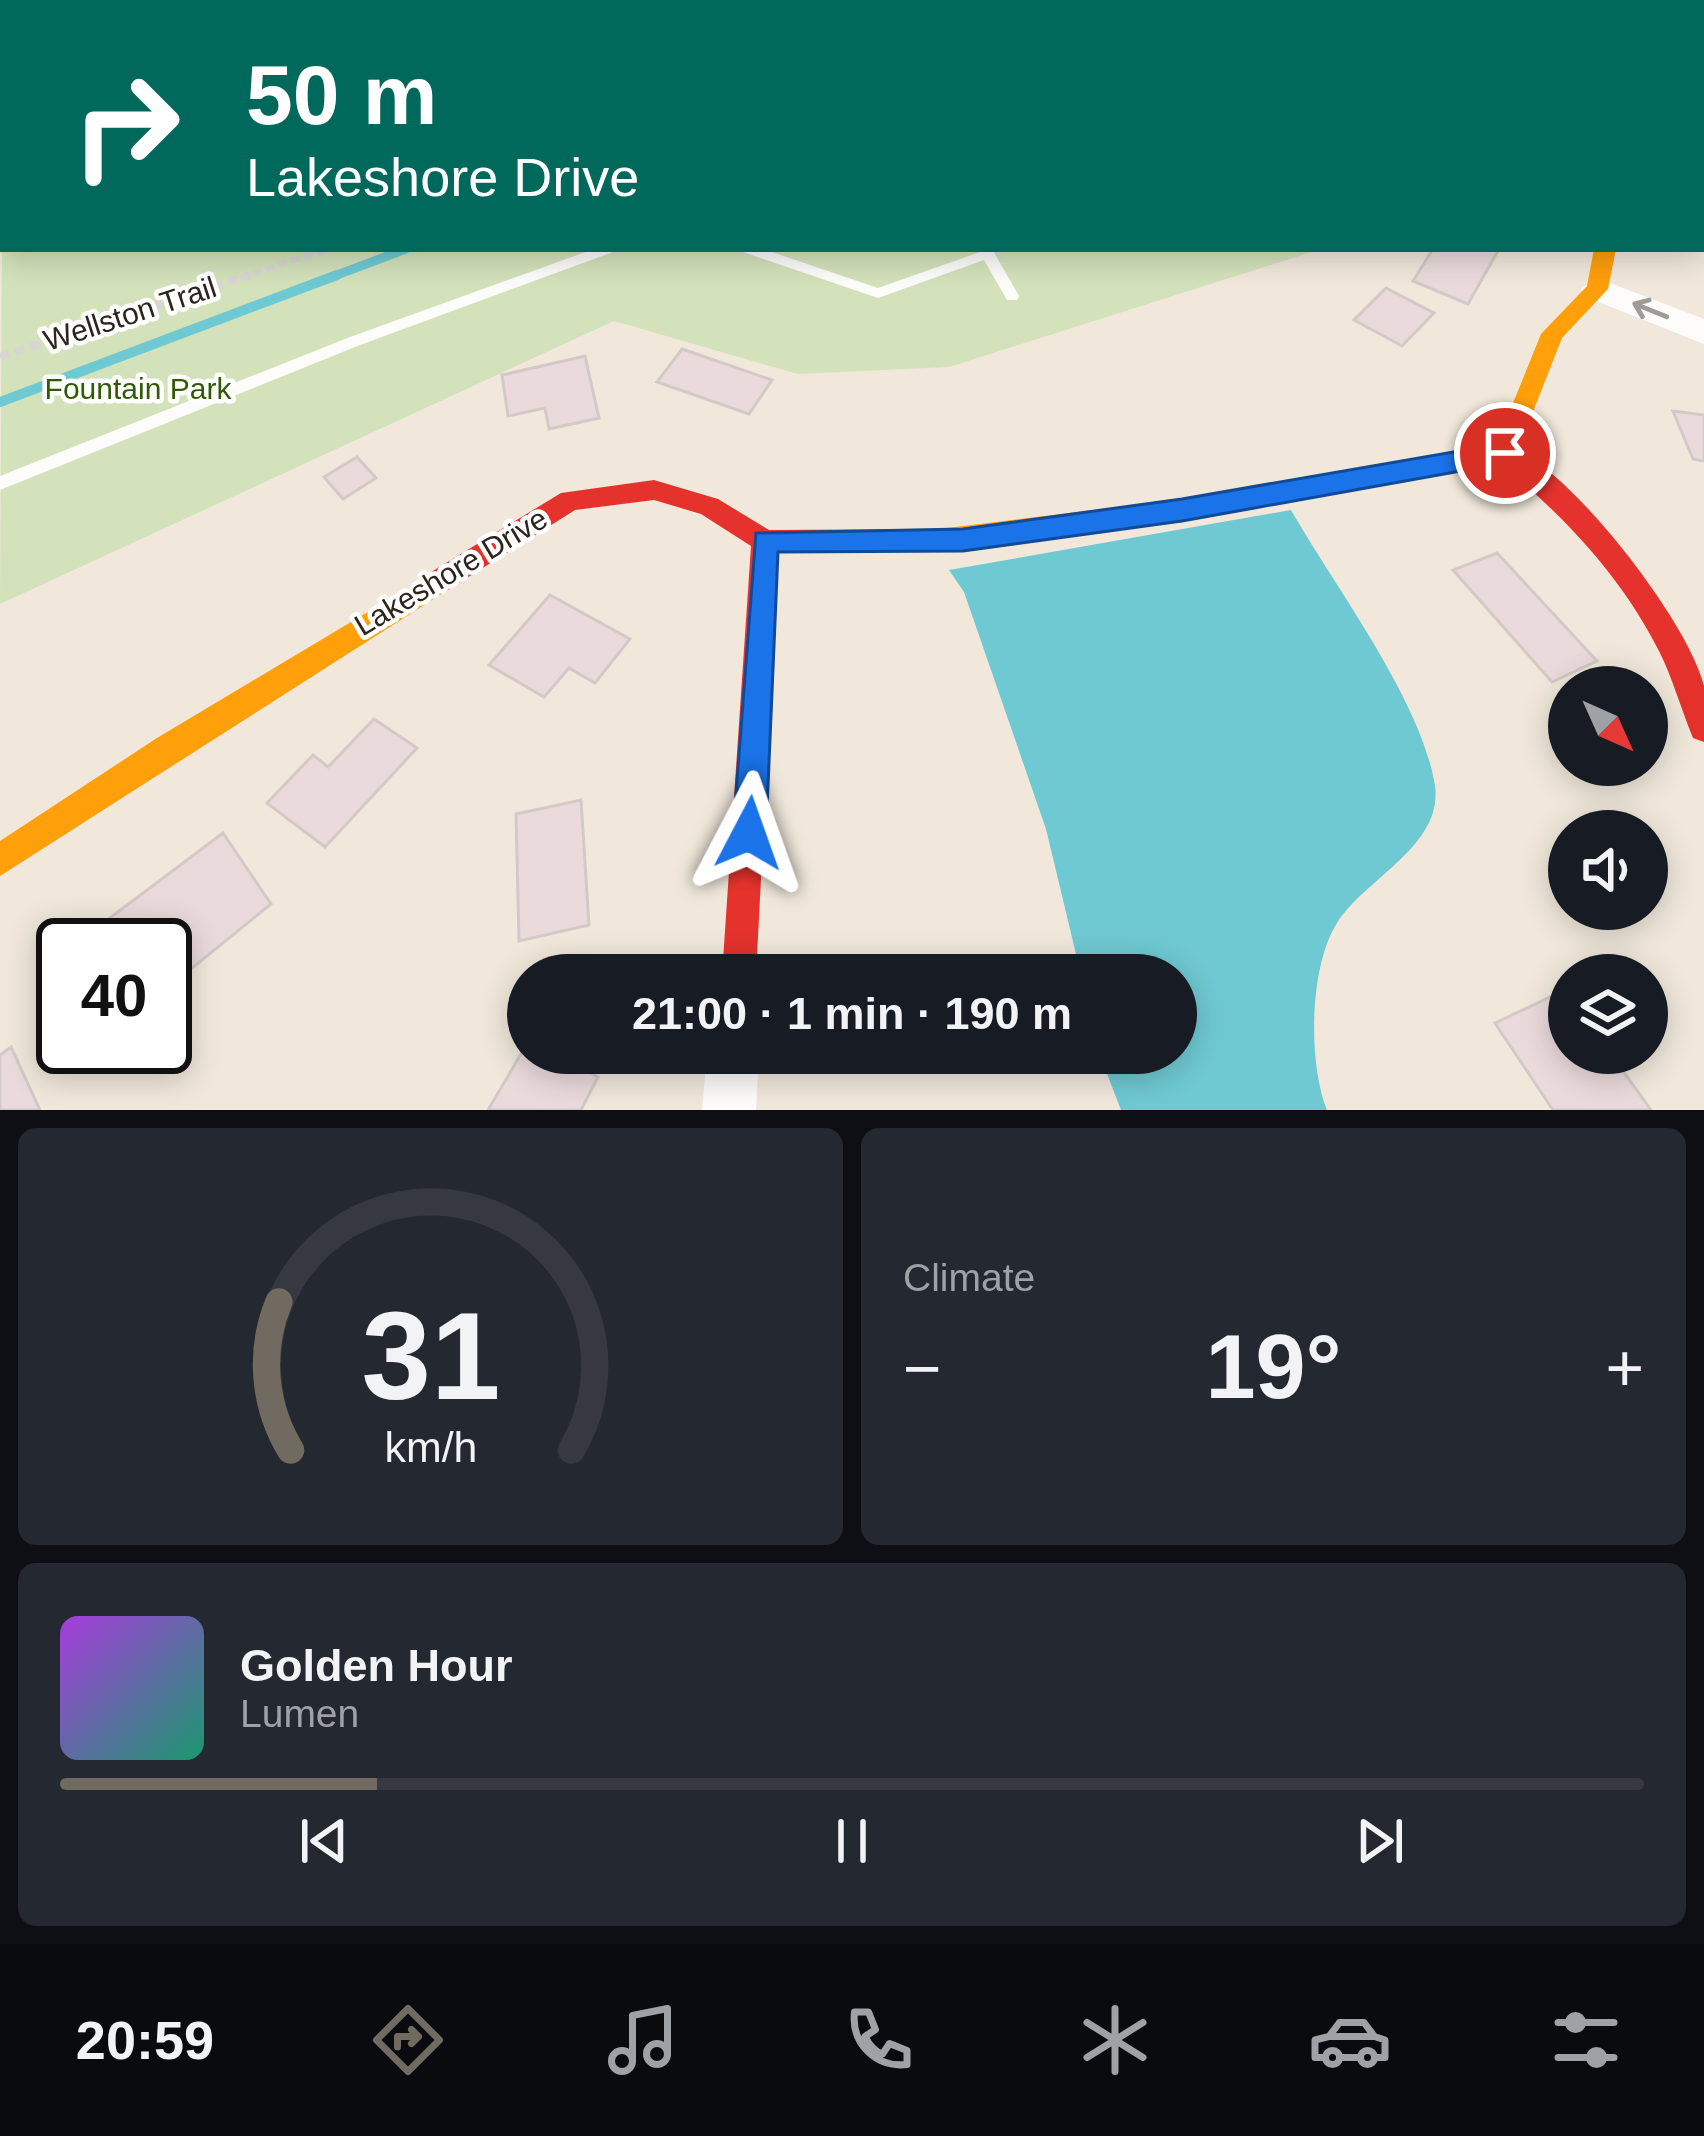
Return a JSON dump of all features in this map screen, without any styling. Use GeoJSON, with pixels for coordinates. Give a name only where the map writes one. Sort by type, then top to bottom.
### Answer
{"type":"FeatureCollection","features":[{"type":"Feature","properties":{"kind":"street"},"geometry":{"type":"LineString","coordinates":[[1505,453],[1552,334],[1597,289],[1604,252]]}},
{"type":"Feature","properties":{"kind":"street"},"geometry":{"type":"LineString","coordinates":[[1597,289],[1704,332]]}},
{"type":"Feature","properties":{"kind":"street"},"geometry":{"type":"LineString","coordinates":[[740,954],[765,541],[963,540],[1182,510],[1505,453],[1567,497],[1633,569],[1692,682],[1704,728]]}},
{"type":"Feature","properties":{"kind":"street","name":"Lakeshore Drive"},"geometry":{"type":"LineString","coordinates":[[0,860],[168,748],[570,500],[611,491],[654,490],[709,506],[765,541]]}},
{"type":"Feature","properties":{"kind":"street"},"geometry":{"type":"LineString","coordinates":[[729,1110],[732,1074]]}},
{"type":"Feature","properties":{"kind":"lane"},"geometry":{"type":"LineString","coordinates":[[0,484],[355,341],[600,252]]}},
{"type":"Feature","properties":{"kind":"lane"},"geometry":{"type":"LineString","coordinates":[[757,252],[878,293],[983,252]]}},
{"type":"Feature","properties":{"kind":"lane"},"geometry":{"type":"LineString","coordinates":[[987,252],[1012,296]]}},
{"type":"Feature","properties":{"kind":"path","name":"Wellston Trail"},"geometry":{"type":"LineString","coordinates":[[0,357],[320,252]]}},
{"type":"Feature","properties":{"kind":"green space","name":"Fountain Park"},"geometry":{"type":"Polygon","coordinates":[[[2,252],[1312,252],[949,367],[798,374],[614,321],[0,604],[2,252]]]}},
{"type":"Feature","properties":{"kind":"water"},"geometry":{"type":"Polygon","coordinates":[[[1291,510],[1395,682],[1427,753],[1435,786],[1434,807],[1415,844],[1350,907],[1328,942],[1314,1015],[1317,1067],[1327,1110],[1121,1110],[1107,1074],[1197,1074],[1197,954],[1076,954],[1046,829],[964,592],[949,570],[1291,510]]]}},
{"type":"Feature","properties":{"kind":"building"},"geometry":{"type":"Polygon","coordinates":[[[1431,252],[1497,252],[1468,304],[1413,281],[1431,252]]]}},
{"type":"Feature","properties":{"kind":"building"},"geometry":{"type":"Polygon","coordinates":[[[1386,288],[1434,313],[1402,346],[1354,320],[1386,288]]]}},
{"type":"Feature","properties":{"kind":"building"},"geometry":{"type":"Polygon","coordinates":[[[682,349],[772,380],[749,414],[657,382],[682,349]]]}},
{"type":"Feature","properties":{"kind":"building"},"geometry":{"type":"Polygon","coordinates":[[[585,356],[599,418],[549,429],[545,408],[508,416],[502,375],[585,356]]]}},
{"type":"Feature","properties":{"kind":"building"},"geometry":{"type":"Polygon","coordinates":[[[1673,411],[1704,415],[1704,461],[1693,459],[1673,411]]]}},
{"type":"Feature","properties":{"kind":"building"},"geometry":{"type":"Polygon","coordinates":[[[357,457],[376,478],[343,499],[324,477],[357,457]]]}},
{"type":"Feature","properties":{"kind":"building"},"geometry":{"type":"Polygon","coordinates":[[[1497,553],[1597,661],[1586,666],[1548,666],[1548,677],[1453,570],[1497,553]]]}},
{"type":"Feature","properties":{"kind":"building"},"geometry":{"type":"Polygon","coordinates":[[[550,595],[630,639],[595,683],[569,668],[544,697],[489,665],[550,595]]]}},
{"type":"Feature","properties":{"kind":"building"},"geometry":{"type":"Polygon","coordinates":[[[374,719],[417,748],[325,847],[267,803],[313,755],[328,767],[374,719]]]}},
{"type":"Feature","properties":{"kind":"building"},"geometry":{"type":"Polygon","coordinates":[[[581,800],[589,925],[519,941],[516,814],[581,800]]]}},
{"type":"Feature","properties":{"kind":"building"},"geometry":{"type":"Polygon","coordinates":[[[223,833],[271,904],[192,968],[192,918],[110,918],[223,833]]]}},
{"type":"Feature","properties":{"kind":"building"},"geometry":{"type":"Polygon","coordinates":[[[1548,998],[1548,1074],[1625,1074],[1651,1110],[1553,1110],[1495,1023],[1548,998]]]}},
{"type":"Feature","properties":{"kind":"building"},"geometry":{"type":"Polygon","coordinates":[[[11,1047],[40,1110],[0,1110],[0,1055],[11,1047]]]}},
{"type":"Feature","properties":{"kind":"building"},"geometry":{"type":"Polygon","coordinates":[[[509,1074],[598,1077],[581,1110],[488,1110],[509,1074]]]}},
{"type":"Feature","properties":{"kind":"waterway"},"geometry":{"type":"LineString","coordinates":[[329,278],[398,252]]}},
{"type":"Feature","properties":{"kind":"waterway"},"geometry":{"type":"LineString","coordinates":[[0,402],[337,275]]}},
{"type":"Feature","properties":{"kind":"traffic: slow"},"geometry":{"type":"LineString","coordinates":[[939,540],[1182,510],[1505,453],[1552,334],[1597,289],[1604,252]]}},
{"type":"Feature","properties":{"kind":"traffic: slow"},"geometry":{"type":"LineString","coordinates":[[0,860],[168,748],[433,585]]}},
{"type":"Feature","properties":{"kind":"traffic: jam"},"geometry":{"type":"LineString","coordinates":[[1505,453],[1572,511],[1627,574],[1671,646],[1704,728]]}},
{"type":"Feature","properties":{"kind":"traffic: jam"},"geometry":{"type":"LineString","coordinates":[[433,585],[570,500],[654,490],[709,506],[765,541],[939,540]]}},
{"type":"Feature","properties":{"kind":"traffic: jam"},"geometry":{"type":"LineString","coordinates":[[740,954],[765,541]]}},
{"type":"Feature","properties":{"kind":"route"},"geometry":{"type":"LineString","coordinates":[[749,833],[765,541],[963,540],[1182,510],[1505,453]]}}]}
